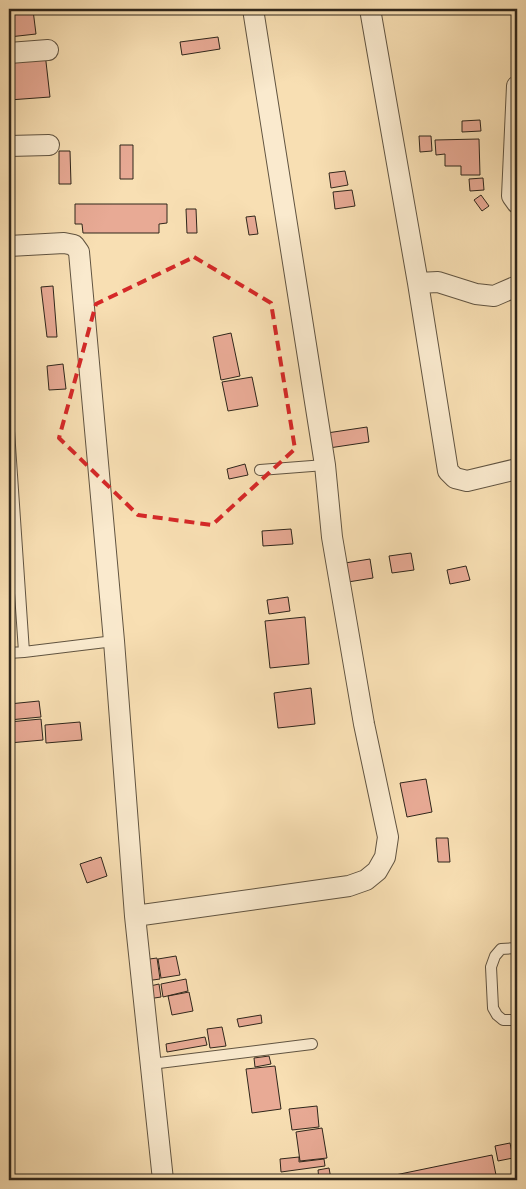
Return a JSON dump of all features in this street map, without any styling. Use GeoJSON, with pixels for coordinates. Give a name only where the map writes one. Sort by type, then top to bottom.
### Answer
{"type":"FeatureCollection","features":[{"type":"Feature","properties":{"kind":"street"},"geometry":{"type":"LineString","coordinates":[[135,916],[349,886],[366,880],[377,871],[385,857],[388,837],[364,724],[332,537],[325,465],[253,9]]}},
{"type":"Feature","properties":{"kind":"street"},"geometry":{"type":"LineString","coordinates":[[370,9],[418,283],[448,471],[455,478],[467,481],[517,469]]}},
{"type":"Feature","properties":{"kind":"street"},"geometry":{"type":"LineString","coordinates":[[9,53],[48,50]]}},
{"type":"Feature","properties":{"kind":"street"},"geometry":{"type":"LineString","coordinates":[[517,86],[512,196],[517,204]]}},
{"type":"Feature","properties":{"kind":"street"},"geometry":{"type":"LineString","coordinates":[[9,146],[49,145]]}},
{"type":"Feature","properties":{"kind":"street"},"geometry":{"type":"LineString","coordinates":[[9,246],[64,243],[74,245],[79,252],[114,641],[135,916],[163,1180]]}},
{"type":"Feature","properties":{"kind":"street"},"geometry":{"type":"LineString","coordinates":[[418,283],[438,282],[476,294],[494,296],[517,286]]}},
{"type":"Feature","properties":{"kind":"lane"},"geometry":{"type":"LineString","coordinates":[[9,431],[24,652]]}},
{"type":"Feature","properties":{"kind":"lane"},"geometry":{"type":"LineString","coordinates":[[260,470],[325,465]]}},
{"type":"Feature","properties":{"kind":"lane"},"geometry":{"type":"LineString","coordinates":[[9,653],[114,641]]}},
{"type":"Feature","properties":{"kind":"lane"},"geometry":{"type":"LineString","coordinates":[[517,948],[501,949],[495,956],[491,967],[493,1008],[503,1020],[517,1020]]}},
{"type":"Feature","properties":{"kind":"lane"},"geometry":{"type":"LineString","coordinates":[[151,1064],[312,1044]]}},
{"type":"Feature","properties":{"kind":"highlighted area"},"geometry":{"type":"Polygon","coordinates":[[[194,257],[271,303],[295,449],[212,525],[138,515],[59,438],[96,304],[194,257]]]}},
{"type":"Feature","properties":{"kind":"building"},"geometry":{"type":"Polygon","coordinates":[[[33,10],[36,34],[9,37],[9,12],[33,10]]]}},
{"type":"Feature","properties":{"kind":"building"},"geometry":{"type":"Polygon","coordinates":[[[218,37],[220,49],[182,55],[180,42],[218,37]]]}},
{"type":"Feature","properties":{"kind":"building"},"geometry":{"type":"Polygon","coordinates":[[[45,53],[50,97],[9,100],[9,56],[45,53]]]}},
{"type":"Feature","properties":{"kind":"building"},"geometry":{"type":"Polygon","coordinates":[[[480,120],[481,131],[462,132],[462,121],[480,120]]]}},
{"type":"Feature","properties":{"kind":"building"},"geometry":{"type":"Polygon","coordinates":[[[419,136],[431,136],[432,151],[420,152],[419,136]]]}},
{"type":"Feature","properties":{"kind":"building"},"geometry":{"type":"Polygon","coordinates":[[[479,139],[480,175],[461,175],[461,166],[445,166],[445,154],[436,155],[435,140],[479,139]]]}},
{"type":"Feature","properties":{"kind":"building"},"geometry":{"type":"Polygon","coordinates":[[[120,145],[133,145],[133,179],[120,179],[120,145]]]}},
{"type":"Feature","properties":{"kind":"building"},"geometry":{"type":"Polygon","coordinates":[[[59,151],[70,151],[71,184],[59,184],[59,151]]]}},
{"type":"Feature","properties":{"kind":"building"},"geometry":{"type":"Polygon","coordinates":[[[345,171],[348,185],[331,188],[329,173],[345,171]]]}},
{"type":"Feature","properties":{"kind":"building"},"geometry":{"type":"Polygon","coordinates":[[[483,178],[484,190],[470,191],[469,179],[483,178]]]}},
{"type":"Feature","properties":{"kind":"building"},"geometry":{"type":"Polygon","coordinates":[[[352,190],[355,206],[335,209],[333,192],[352,190]]]}},
{"type":"Feature","properties":{"kind":"building"},"geometry":{"type":"Polygon","coordinates":[[[481,195],[489,206],[482,211],[474,200],[481,195]]]}},
{"type":"Feature","properties":{"kind":"building"},"geometry":{"type":"Polygon","coordinates":[[[75,204],[167,204],[167,223],[159,224],[159,233],[83,233],[82,224],[75,224],[75,204]]]}},
{"type":"Feature","properties":{"kind":"building"},"geometry":{"type":"Polygon","coordinates":[[[186,209],[196,209],[197,233],[187,233],[186,209]]]}},
{"type":"Feature","properties":{"kind":"building"},"geometry":{"type":"Polygon","coordinates":[[[255,216],[258,234],[249,235],[246,217],[255,216]]]}},
{"type":"Feature","properties":{"kind":"building"},"geometry":{"type":"Polygon","coordinates":[[[53,286],[57,337],[47,337],[41,287],[53,286]]]}},
{"type":"Feature","properties":{"kind":"building"},"geometry":{"type":"Polygon","coordinates":[[[231,333],[240,376],[221,380],[213,337],[231,333]]]}},
{"type":"Feature","properties":{"kind":"building"},"geometry":{"type":"Polygon","coordinates":[[[63,364],[66,389],[49,390],[47,366],[63,364]]]}},
{"type":"Feature","properties":{"kind":"building"},"geometry":{"type":"Polygon","coordinates":[[[252,377],[258,406],[228,411],[222,382],[252,377]]]}},
{"type":"Feature","properties":{"kind":"building"},"geometry":{"type":"Polygon","coordinates":[[[367,427],[369,442],[329,448],[327,433],[367,427]]]}},
{"type":"Feature","properties":{"kind":"building"},"geometry":{"type":"Polygon","coordinates":[[[245,464],[248,475],[229,479],[227,469],[245,464]]]}},
{"type":"Feature","properties":{"kind":"building"},"geometry":{"type":"Polygon","coordinates":[[[291,529],[293,544],[263,546],[262,531],[291,529]]]}},
{"type":"Feature","properties":{"kind":"building"},"geometry":{"type":"Polygon","coordinates":[[[411,553],[414,570],[392,573],[389,556],[411,553]]]}},
{"type":"Feature","properties":{"kind":"building"},"geometry":{"type":"Polygon","coordinates":[[[370,559],[373,578],[348,582],[345,563],[370,559]]]}},
{"type":"Feature","properties":{"kind":"building"},"geometry":{"type":"Polygon","coordinates":[[[466,566],[470,580],[450,584],[447,570],[466,566]]]}},
{"type":"Feature","properties":{"kind":"building"},"geometry":{"type":"Polygon","coordinates":[[[288,597],[290,611],[269,614],[267,600],[288,597]]]}},
{"type":"Feature","properties":{"kind":"building"},"geometry":{"type":"Polygon","coordinates":[[[305,617],[309,664],[270,668],[265,621],[305,617]]]}},
{"type":"Feature","properties":{"kind":"building"},"geometry":{"type":"Polygon","coordinates":[[[311,688],[315,724],[278,728],[274,693],[311,688]]]}},
{"type":"Feature","properties":{"kind":"building"},"geometry":{"type":"Polygon","coordinates":[[[39,701],[41,717],[9,720],[9,704],[39,701]]]}},
{"type":"Feature","properties":{"kind":"building"},"geometry":{"type":"Polygon","coordinates":[[[41,719],[43,740],[9,743],[9,722],[41,719]]]}},
{"type":"Feature","properties":{"kind":"building"},"geometry":{"type":"Polygon","coordinates":[[[80,722],[82,740],[46,743],[45,725],[80,722]]]}},
{"type":"Feature","properties":{"kind":"building"},"geometry":{"type":"Polygon","coordinates":[[[426,779],[432,812],[407,817],[400,783],[426,779]]]}},
{"type":"Feature","properties":{"kind":"building"},"geometry":{"type":"Polygon","coordinates":[[[436,838],[448,838],[450,862],[438,862],[436,838]]]}},
{"type":"Feature","properties":{"kind":"building"},"geometry":{"type":"Polygon","coordinates":[[[101,857],[107,876],[87,883],[80,864],[101,857]]]}},
{"type":"Feature","properties":{"kind":"building"},"geometry":{"type":"Polygon","coordinates":[[[176,956],[180,975],[161,978],[158,959],[176,956]]]}},
{"type":"Feature","properties":{"kind":"building"},"geometry":{"type":"Polygon","coordinates":[[[157,958],[160,979],[146,981],[142,960],[157,958]]]}},
{"type":"Feature","properties":{"kind":"building"},"geometry":{"type":"Polygon","coordinates":[[[186,979],[188,991],[163,997],[161,984],[186,979]]]}},
{"type":"Feature","properties":{"kind":"building"},"geometry":{"type":"Polygon","coordinates":[[[159,984],[161,997],[148,999],[146,987],[159,984]]]}},
{"type":"Feature","properties":{"kind":"building"},"geometry":{"type":"Polygon","coordinates":[[[189,992],[193,1011],[172,1015],[168,996],[189,992]]]}},
{"type":"Feature","properties":{"kind":"building"},"geometry":{"type":"Polygon","coordinates":[[[261,1015],[262,1023],[239,1027],[237,1019],[261,1015]]]}},
{"type":"Feature","properties":{"kind":"building"},"geometry":{"type":"Polygon","coordinates":[[[222,1027],[226,1046],[210,1048],[207,1029],[222,1027]]]}},
{"type":"Feature","properties":{"kind":"building"},"geometry":{"type":"Polygon","coordinates":[[[205,1037],[207,1045],[167,1052],[166,1044],[205,1037]]]}},
{"type":"Feature","properties":{"kind":"building"},"geometry":{"type":"Polygon","coordinates":[[[269,1056],[271,1064],[255,1067],[254,1058],[269,1056]]]}},
{"type":"Feature","properties":{"kind":"building"},"geometry":{"type":"Polygon","coordinates":[[[275,1066],[281,1109],[252,1113],[246,1069],[275,1066]]]}},
{"type":"Feature","properties":{"kind":"building"},"geometry":{"type":"Polygon","coordinates":[[[317,1106],[319,1127],[292,1130],[289,1109],[317,1106]]]}},
{"type":"Feature","properties":{"kind":"building"},"geometry":{"type":"Polygon","coordinates":[[[322,1128],[327,1158],[300,1161],[296,1132],[322,1128]]]}},
{"type":"Feature","properties":{"kind":"building"},"geometry":{"type":"Polygon","coordinates":[[[510,1143],[513,1158],[498,1161],[495,1146],[510,1143]]]}},
{"type":"Feature","properties":{"kind":"building"},"geometry":{"type":"Polygon","coordinates":[[[492,1155],[497,1180],[371,1180],[492,1155]]]}},
{"type":"Feature","properties":{"kind":"building"},"geometry":{"type":"Polygon","coordinates":[[[299,1157],[299,1162],[324,1159],[325,1166],[281,1172],[280,1159],[299,1157]]]}},
{"type":"Feature","properties":{"kind":"building"},"geometry":{"type":"Polygon","coordinates":[[[329,1168],[331,1179],[319,1180],[318,1170],[329,1168]]]}}]}
